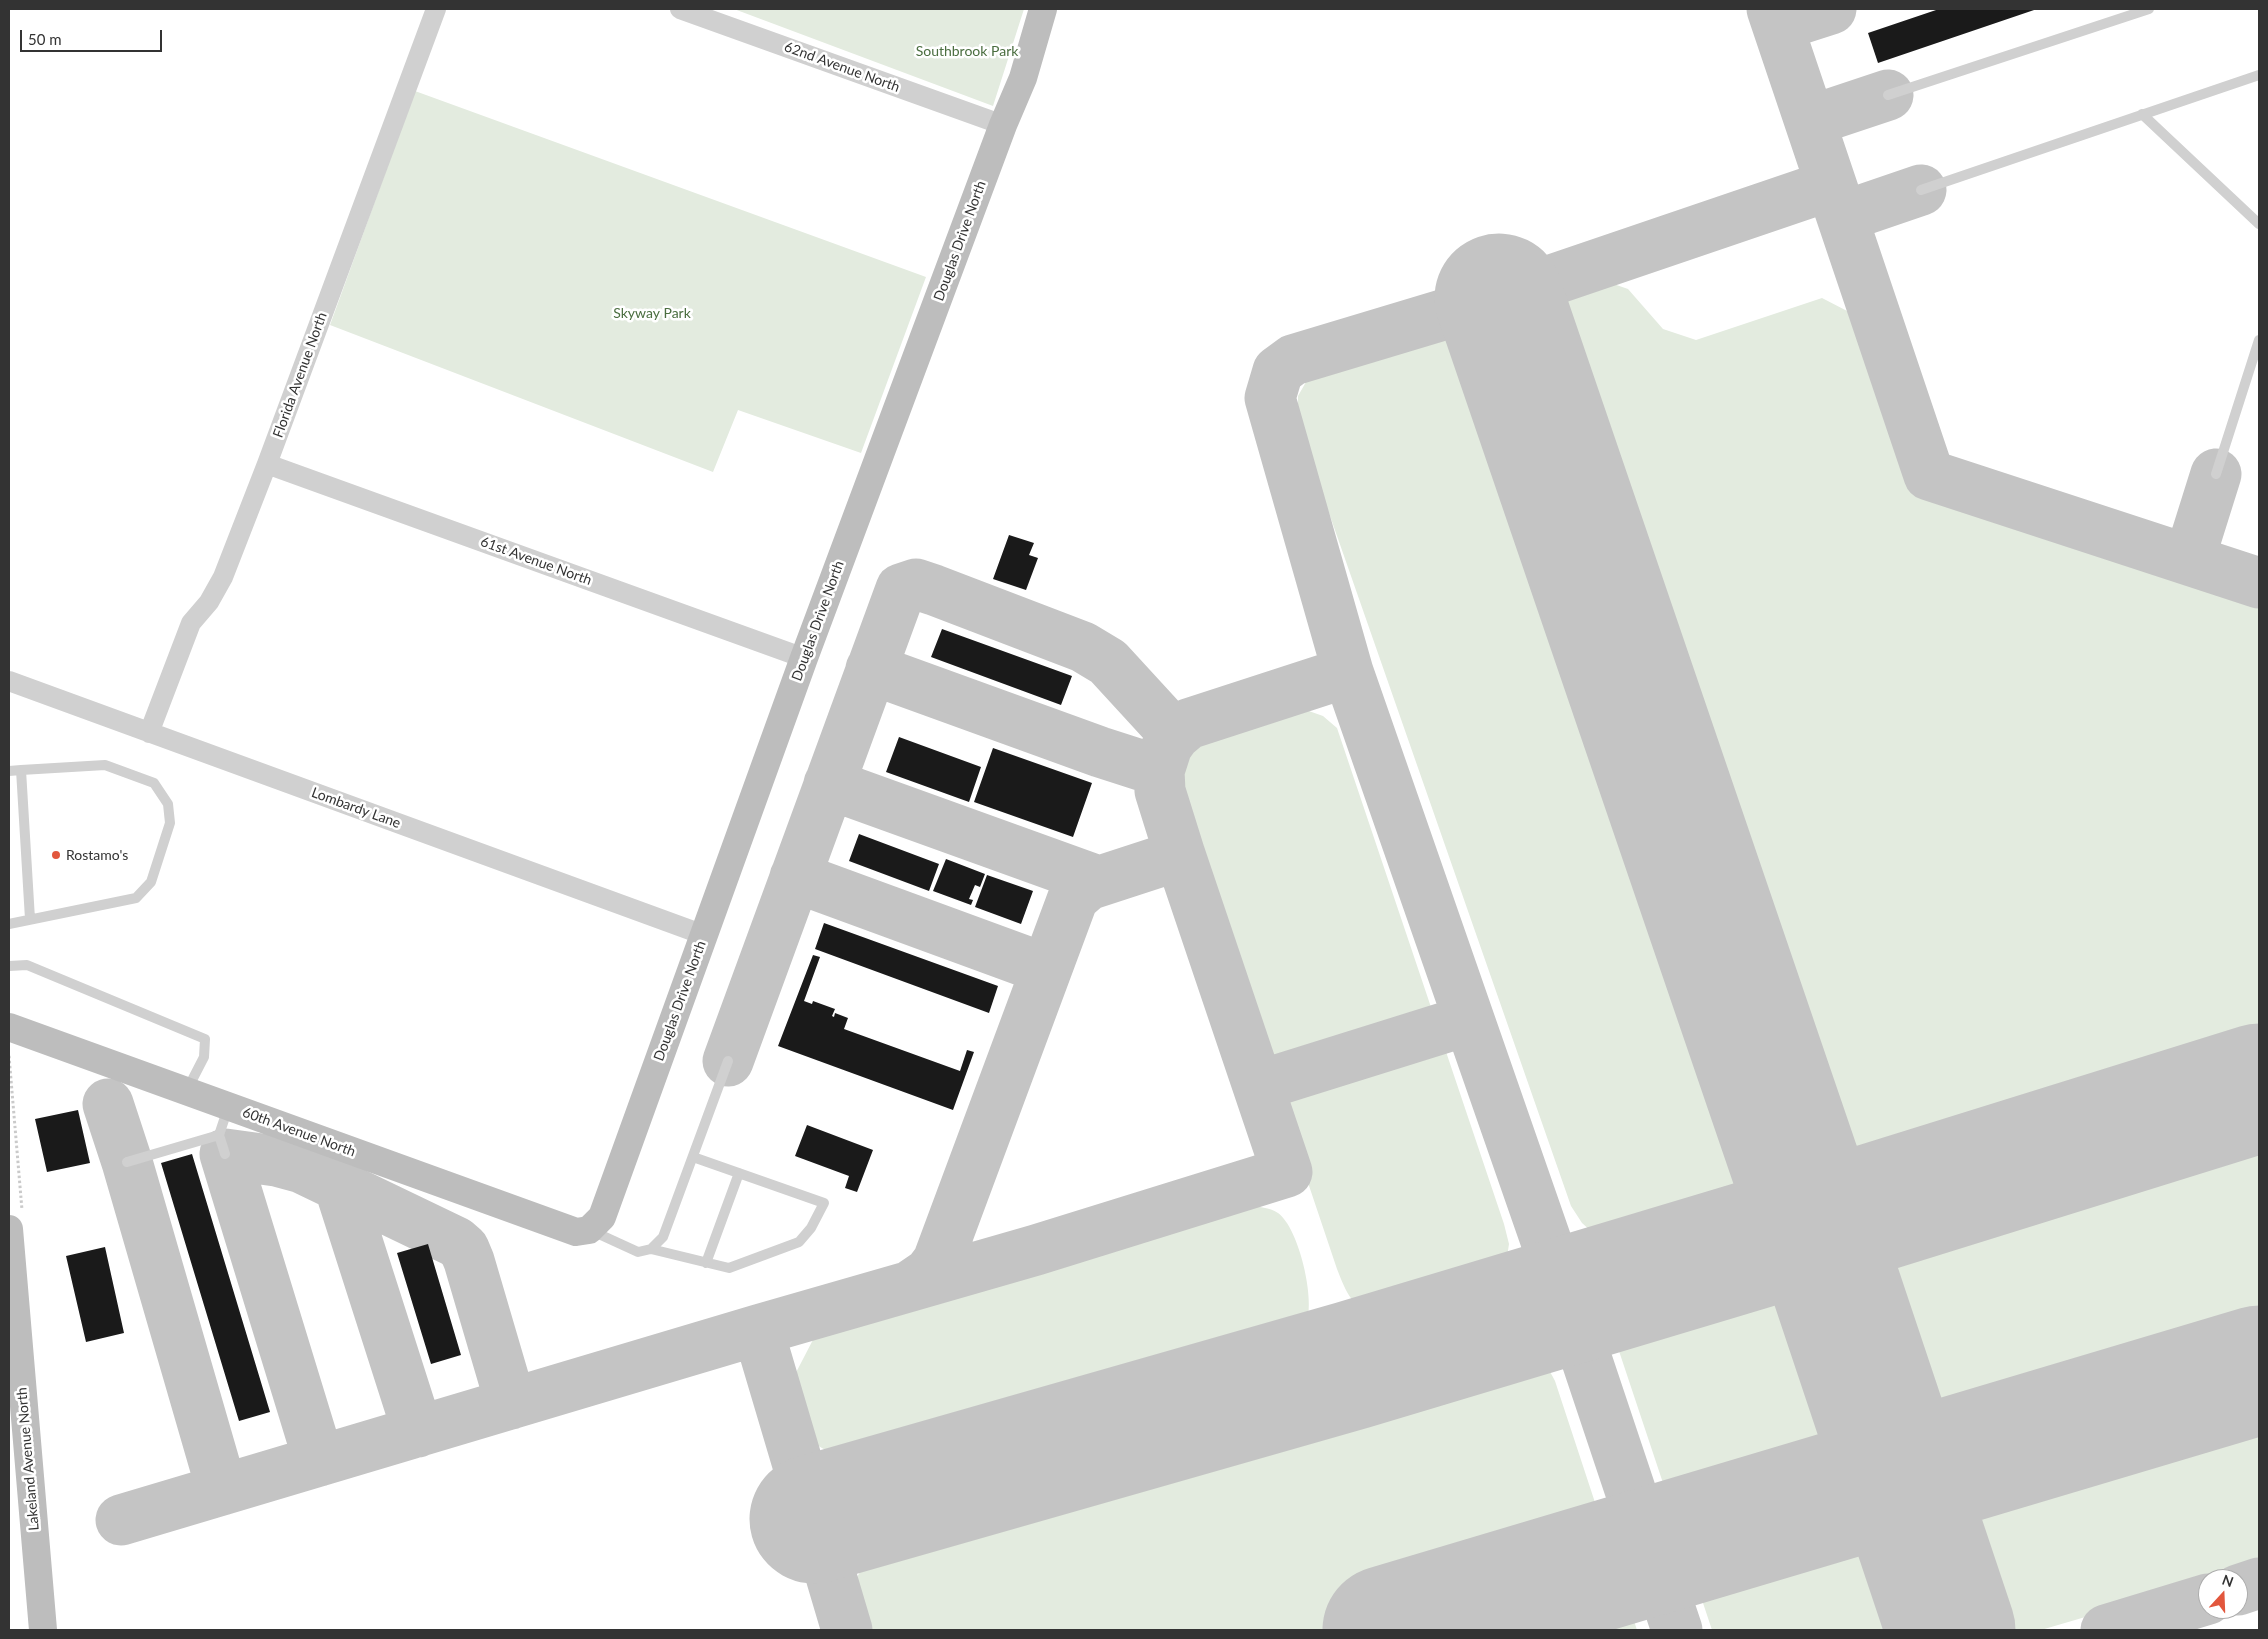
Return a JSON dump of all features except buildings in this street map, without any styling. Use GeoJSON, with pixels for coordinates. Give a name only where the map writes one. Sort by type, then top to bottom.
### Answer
{"type":"FeatureCollection","features":[{"type":"Feature","properties":{"kind":"street","name":"Florida Avenue North"},"geometry":{"type":"LineString","coordinates":[[149,733],[191,623],[208,602],[223,577],[267,464],[436,9]]}},
{"type":"Feature","properties":{"kind":"street","name":"62nd Avenue North"},"geometry":{"type":"LineString","coordinates":[[680,9],[1003,125]]}},
{"type":"Feature","properties":{"kind":"street","name":"Douglas Drive North"},"geometry":{"type":"LineString","coordinates":[[589,1230],[602,1217],[804,658],[1003,125],[1023,78],[1044,9]]}},
{"type":"Feature","properties":{"kind":"street","name":"61st Avenue North"},"geometry":{"type":"LineString","coordinates":[[267,464],[804,658]]}},
{"type":"Feature","properties":{"kind":"street","name":"Lombardy Lane"},"geometry":{"type":"LineString","coordinates":[[9,681],[704,935]]}},
{"type":"Feature","properties":{"kind":"street","name":"60th Avenue North"},"geometry":{"type":"LineString","coordinates":[[9,1027],[576,1232],[589,1230]]}},
{"type":"Feature","properties":{"kind":"street","name":"Lakeland Avenue North"},"geometry":{"type":"LineString","coordinates":[[9,1229],[43,1630]]}},
{"type":"Feature","properties":{"kind":"lane"},"geometry":{"type":"LineString","coordinates":[[1888,95],[2149,9]]}},
{"type":"Feature","properties":{"kind":"lane"},"geometry":{"type":"LineString","coordinates":[[1921,190],[2259,75]]}},
{"type":"Feature","properties":{"kind":"lane"},"geometry":{"type":"LineString","coordinates":[[2142,114],[2259,224]]}},
{"type":"Feature","properties":{"kind":"lane"},"geometry":{"type":"LineString","coordinates":[[2216,474],[2259,340]]}},
{"type":"Feature","properties":{"kind":"lane"},"geometry":{"type":"LineString","coordinates":[[9,771],[105,765],[154,783],[168,804],[170,823],[151,882],[136,898],[9,924]]}},
{"type":"Feature","properties":{"kind":"lane"},"geometry":{"type":"LineString","coordinates":[[20,770],[30,919]]}},
{"type":"Feature","properties":{"kind":"lane"},"geometry":{"type":"LineString","coordinates":[[9,966],[27,965],[205,1039],[204,1056],[186,1092]]}},
{"type":"Feature","properties":{"kind":"lane"},"geometry":{"type":"LineString","coordinates":[[651,1249],[663,1238],[728,1061]]}},
{"type":"Feature","properties":{"kind":"lane"},"geometry":{"type":"LineString","coordinates":[[225,1154],[219,1135],[228,1107]]}},
{"type":"Feature","properties":{"kind":"lane"},"geometry":{"type":"LineString","coordinates":[[127,1162],[219,1135]]}},
{"type":"Feature","properties":{"kind":"lane"},"geometry":{"type":"LineString","coordinates":[[589,1230],[638,1252],[651,1249],[728,1268],[800,1242],[811,1228],[824,1203],[693,1157]]}},
{"type":"Feature","properties":{"kind":"lane"},"geometry":{"type":"LineString","coordinates":[[706,1263],[739,1173]]}},
{"type":"Feature","properties":{"kind":"green space","name":"Southbrook Park"},"geometry":{"type":"Polygon","coordinates":[[[734,9],[1024,9],[993,106],[734,9]]]}},
{"type":"Feature","properties":{"kind":"green space","name":"Skyway Park"},"geometry":{"type":"Polygon","coordinates":[[[415,91],[926,277],[861,453],[738,410],[713,472],[330,325],[415,91]]]}},
{"type":"Feature","properties":{"kind":"green space"},"geometry":{"type":"Polygon","coordinates":[[[1605,281],[1628,289],[1663,329],[1696,340],[1822,298],[1851,313],[1904,467],[1948,498],[2259,603],[2259,1047],[1903,1154],[1872,1158],[1860,1156],[1841,1146],[1833,1137],[1816,1111],[1547,329],[1557,296],[1605,281]]]}},
{"type":"Feature","properties":{"kind":"green space"},"geometry":{"type":"Polygon","coordinates":[[[1440,335],[1466,344],[1474,352],[1482,366],[1753,1153],[1755,1171],[1752,1185],[1738,1202],[1730,1207],[1640,1233],[1615,1238],[1592,1232],[1582,1223],[1571,1206],[1307,450],[1298,412],[1298,396],[1306,382],[1324,368],[1440,335]]]}},
{"type":"Feature","properties":{"kind":"green space"},"geometry":{"type":"Polygon","coordinates":[[[1306,710],[1323,716],[1337,728],[1504,1224],[1509,1244],[1507,1257],[1501,1269],[1465,1288],[1385,1311],[1366,1310],[1359,1306],[1353,1301],[1344,1287],[1174,784],[1180,761],[1193,742],[1283,712],[1306,710]]]}},
{"type":"Feature","properties":{"kind":"green space"},"geometry":{"type":"Polygon","coordinates":[[[2259,1117],[2259,1566],[2248,1569],[2198,1569],[2198,1584],[2041,1630],[1997,1630],[1988,1619],[1980,1604],[1871,1284],[1871,1261],[1880,1245],[1913,1221],[2259,1117]]]}},
{"type":"Feature","properties":{"kind":"green space"},"geometry":{"type":"Polygon","coordinates":[[[1249,1206],[1268,1208],[1278,1213],[1286,1221],[1293,1233],[1304,1266],[1309,1299],[1309,1313],[1306,1324],[1298,1333],[1279,1344],[862,1471],[808,1440],[789,1386],[816,1334],[1249,1206]]]}},
{"type":"Feature","properties":{"kind":"green space"},"geometry":{"type":"Polygon","coordinates":[[[1770,1269],[1787,1274],[1799,1289],[1817,1336],[1912,1630],[1712,1630],[1616,1342],[1624,1321],[1640,1304],[1754,1270],[1770,1269]]]}},
{"type":"Feature","properties":{"kind":"green space"},"geometry":{"type":"Polygon","coordinates":[[[1505,1345],[1523,1349],[1536,1355],[1551,1372],[1637,1630],[864,1630],[851,1588],[879,1538],[920,1522],[1395,1380],[1505,1345]]]}},
{"type":"Feature","properties":{"kind":"taxiway"},"geometry":{"type":"LineString","coordinates":[[1772,9],[1929,475],[2259,583]]}},
{"type":"Feature","properties":{"kind":"taxiway"},"geometry":{"type":"LineString","coordinates":[[1778,26],[1831,9]]}},
{"type":"Feature","properties":{"kind":"taxiway"},"geometry":{"type":"LineString","coordinates":[[1810,121],[1888,95]]}},
{"type":"Feature","properties":{"kind":"taxiway"},"geometry":{"type":"LineString","coordinates":[[1677,1630],[1567,1301],[1348,672],[1270,398],[1278,371],[1293,360],[1499,298],[1831,185]]}},
{"type":"Feature","properties":{"kind":"taxiway"},"geometry":{"type":"LineString","coordinates":[[1842,217],[1921,190]]}},
{"type":"Feature","properties":{"kind":"taxiway"},"geometry":{"type":"LineString","coordinates":[[2189,560],[2216,474]]}},
{"type":"Feature","properties":{"kind":"taxiway"},"geometry":{"type":"LineString","coordinates":[[728,1061],[901,589],[916,584],[1083,647],[1108,662],[1175,735]]}},
{"type":"Feature","properties":{"kind":"taxiway"},"geometry":{"type":"LineString","coordinates":[[871,669],[1100,752],[1159,771]]}},
{"type":"Feature","properties":{"kind":"taxiway"},"geometry":{"type":"LineString","coordinates":[[121,1520],[758,1330],[1036,1250],[1287,1172],[1180,855],[1160,791],[1159,771],[1167,746],[1175,735],[1188,724],[1348,672]]}},
{"type":"Feature","properties":{"kind":"taxiway"},"geometry":{"type":"LineString","coordinates":[[829,784],[1098,881]]}},
{"type":"Feature","properties":{"kind":"taxiway"},"geometry":{"type":"LineString","coordinates":[[910,1286],[929,1273],[938,1261],[1073,898],[1088,885],[1180,855]]}},
{"type":"Feature","properties":{"kind":"taxiway"},"geometry":{"type":"LineString","coordinates":[[795,877],[1046,969]]}},
{"type":"Feature","properties":{"kind":"taxiway"},"geometry":{"type":"LineString","coordinates":[[1258,1086],[1469,1020]]}},
{"type":"Feature","properties":{"kind":"taxiway"},"geometry":{"type":"LineString","coordinates":[[108,1104],[127,1162],[222,1490]]}},
{"type":"Feature","properties":{"kind":"taxiway"},"geometry":{"type":"LineString","coordinates":[[319,1461],[225,1154],[276,1161],[302,1168],[456,1242],[464,1249],[469,1261],[511,1404]]}},
{"type":"Feature","properties":{"kind":"taxiway"},"geometry":{"type":"LineString","coordinates":[[339,1185],[418,1432]]}},
{"type":"Feature","properties":{"kind":"taxiway"},"geometry":{"type":"LineString","coordinates":[[758,1330],[847,1630]]}},
{"type":"Feature","properties":{"kind":"taxiway"},"geometry":{"type":"LineString","coordinates":[[2248,1587],[2259,1583]]}},
{"type":"Feature","properties":{"kind":"taxiway"},"geometry":{"type":"LineString","coordinates":[[2106,1630],[2198,1602]]}},
{"type":"Feature","properties":{"kind":"runway"},"geometry":{"type":"LineString","coordinates":[[1499,298],[1816,1226],[1951,1630]]}},
{"type":"Feature","properties":{"kind":"runway"},"geometry":{"type":"LineString","coordinates":[[814,1519],[1353,1365],[1816,1226],[2259,1088]]}},
{"type":"Feature","properties":{"kind":"runway"},"geometry":{"type":"LineString","coordinates":[[1387,1630],[2259,1370]]}},
{"type":"Feature","properties":{"kind":"place","name":"Rostamo's"},"geometry":{"type":"Point","coordinates":[56,855]}}]}
